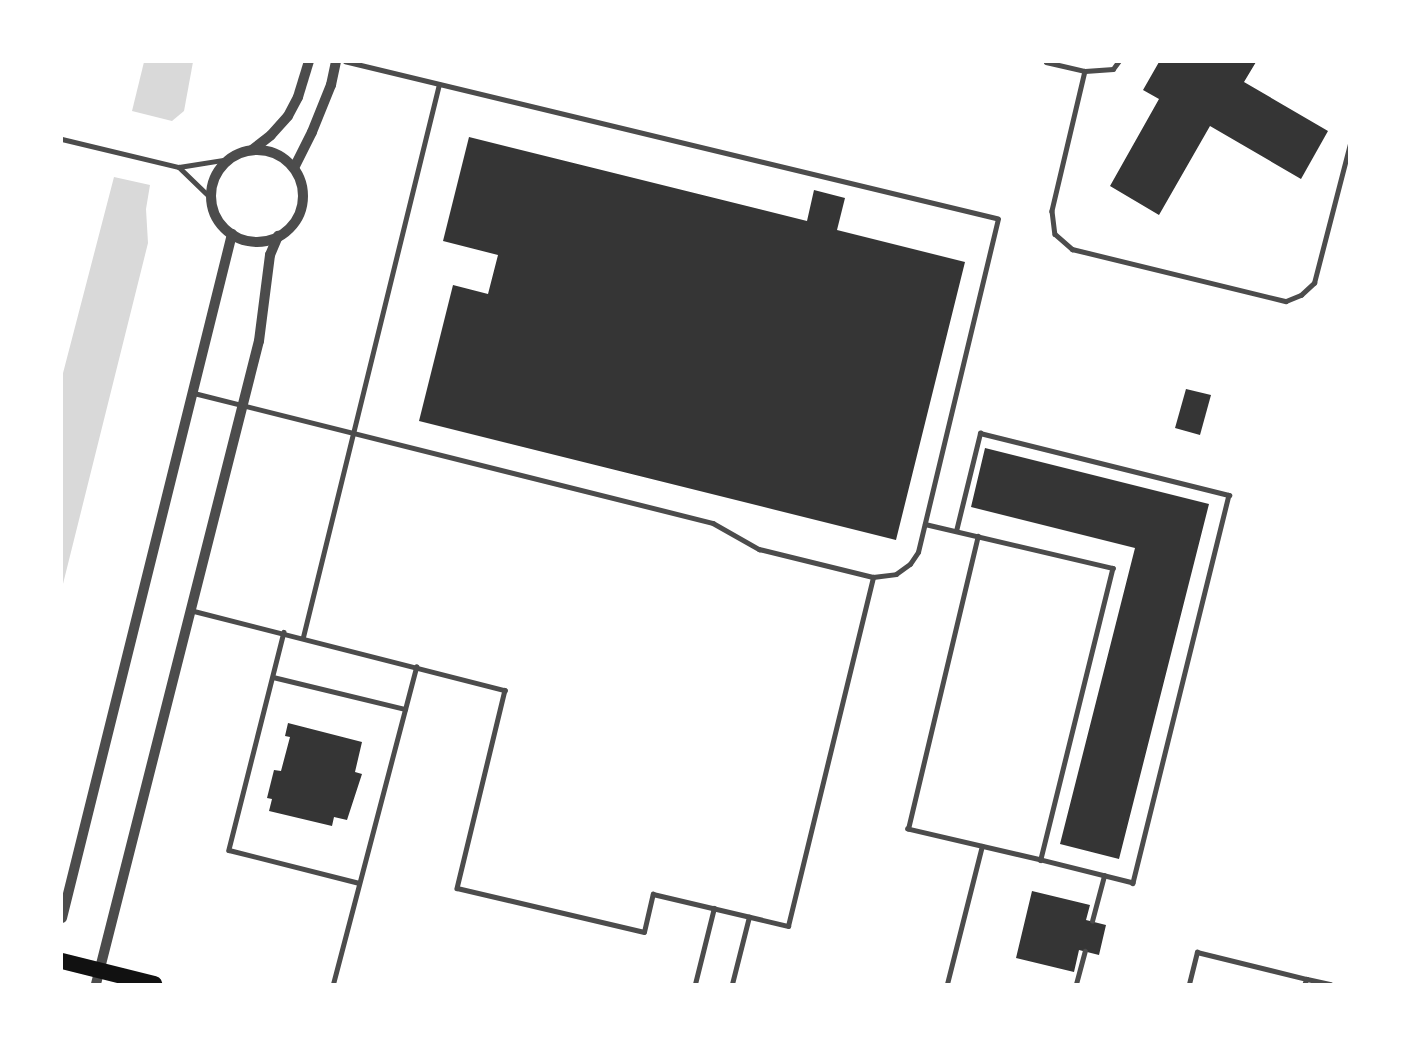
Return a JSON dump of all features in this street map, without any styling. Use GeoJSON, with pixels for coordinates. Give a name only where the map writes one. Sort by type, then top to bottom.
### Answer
{"type":"FeatureCollection","features":[{"type":"Feature","properties":{"kind":"highway"},"geometry":{"type":"LineString","coordinates":[[62,961],[98,978],[154,984]]}},
{"type":"Feature","properties":{"kind":"street"},"geometry":{"type":"LineString","coordinates":[[278,236],[260,241],[245,240],[232,234],[222,225],[215,213],[212,199],[216,177],[229,159],[252,150],[271,135],[288,116],[298,98],[309,62]]}},
{"type":"Feature","properties":{"kind":"street"},"geometry":{"type":"LineString","coordinates":[[294,168],[312,132],[336,62]]}},
{"type":"Feature","properties":{"kind":"street"},"geometry":{"type":"LineString","coordinates":[[98,978],[242,405],[265,308],[265,283],[270,255],[278,236],[295,221],[302,208],[302,187],[294,168],[284,157],[271,151],[252,150]]}},
{"type":"Feature","properties":{"kind":"street"},"geometry":{"type":"LineString","coordinates":[[62,918],[232,234]]}},
{"type":"Feature","properties":{"kind":"lane"},"geometry":{"type":"LineString","coordinates":[[194,393],[713,524],[759,549],[873,577],[896,573],[910,564],[918,552],[998,219],[346,62]]}},
{"type":"Feature","properties":{"kind":"lane"},"geometry":{"type":"LineString","coordinates":[[1047,62],[1085,71],[1113,69],[1118,62]]}},
{"type":"Feature","properties":{"kind":"lane"},"geometry":{"type":"LineString","coordinates":[[1085,71],[1052,211],[1055,234],[1072,249],[1286,301],[1301,295],[1314,283],[1350,144]]}},
{"type":"Feature","properties":{"kind":"lane"},"geometry":{"type":"LineString","coordinates":[[303,637],[439,84]]}},
{"type":"Feature","properties":{"kind":"lane"},"geometry":{"type":"LineString","coordinates":[[62,139],[179,167],[229,159]]}},
{"type":"Feature","properties":{"kind":"lane"},"geometry":{"type":"LineString","coordinates":[[179,167],[212,199]]}},
{"type":"Feature","properties":{"kind":"lane"},"geometry":{"type":"LineString","coordinates":[[956,531],[980,433],[1229,495],[1133,883],[908,829],[978,536]]}},
{"type":"Feature","properties":{"kind":"lane"},"geometry":{"type":"LineString","coordinates":[[925,524],[1113,568],[1041,860]]}},
{"type":"Feature","properties":{"kind":"lane"},"geometry":{"type":"LineString","coordinates":[[190,609],[505,690],[457,888],[644,932],[653,894],[788,926],[873,577]]}},
{"type":"Feature","properties":{"kind":"lane"},"geometry":{"type":"LineString","coordinates":[[284,632],[229,850],[359,883]]}},
{"type":"Feature","properties":{"kind":"lane"},"geometry":{"type":"LineString","coordinates":[[333,984],[416,667]]}},
{"type":"Feature","properties":{"kind":"lane"},"geometry":{"type":"LineString","coordinates":[[273,677],[405,709]]}},
{"type":"Feature","properties":{"kind":"lane"},"geometry":{"type":"LineString","coordinates":[[947,984],[982,846]]}},
{"type":"Feature","properties":{"kind":"lane"},"geometry":{"type":"LineString","coordinates":[[1092,921],[1104,876]]}},
{"type":"Feature","properties":{"kind":"lane"},"geometry":{"type":"LineString","coordinates":[[695,984],[714,908]]}},
{"type":"Feature","properties":{"kind":"lane"},"geometry":{"type":"LineString","coordinates":[[732,984],[749,917]]}},
{"type":"Feature","properties":{"kind":"lane"},"geometry":{"type":"LineString","coordinates":[[1076,984],[1085,951]]}},
{"type":"Feature","properties":{"kind":"lane"},"geometry":{"type":"LineString","coordinates":[[1189,984],[1197,952],[1306,982],[1330,984]]}},
{"type":"Feature","properties":{"kind":"shaded area"},"geometry":{"type":"Polygon","coordinates":[[[144,62],[193,62],[184,111],[172,121],[132,111],[144,62]]]}},
{"type":"Feature","properties":{"kind":"shaded area"},"geometry":{"type":"Polygon","coordinates":[[[114,177],[150,185],[146,209],[148,243],[62,588],[62,377],[114,177]]]}},
{"type":"Feature","properties":{"kind":"building"},"geometry":{"type":"Polygon","coordinates":[[[1159,62],[1256,62],[1244,82],[1328,131],[1301,179],[1210,126],[1159,215],[1110,186],[1159,99],[1143,90],[1159,62]]]}},
{"type":"Feature","properties":{"kind":"building"},"geometry":{"type":"Polygon","coordinates":[[[469,137],[807,221],[814,190],[845,198],[837,230],[965,262],[896,540],[419,421],[453,285],[488,294],[498,255],[443,241],[469,137]]]}},
{"type":"Feature","properties":{"kind":"building"},"geometry":{"type":"Polygon","coordinates":[[[1186,389],[1211,395],[1200,435],[1175,428],[1186,389]]]}},
{"type":"Feature","properties":{"kind":"building"},"geometry":{"type":"Polygon","coordinates":[[[985,448],[1209,504],[1119,859],[1060,844],[1135,548],[971,507],[985,448]]]}},
{"type":"Feature","properties":{"kind":"building"},"geometry":{"type":"Polygon","coordinates":[[[288,723],[362,742],[355,772],[362,774],[347,820],[334,817],[332,826],[269,811],[272,799],[267,798],[274,770],[281,771],[290,737],[285,736],[288,723]]]}},
{"type":"Feature","properties":{"kind":"building"},"geometry":{"type":"Polygon","coordinates":[[[1032,891],[1090,905],[1086,920],[1106,925],[1099,955],[1079,950],[1074,972],[1016,958],[1032,891]]]}}]}
